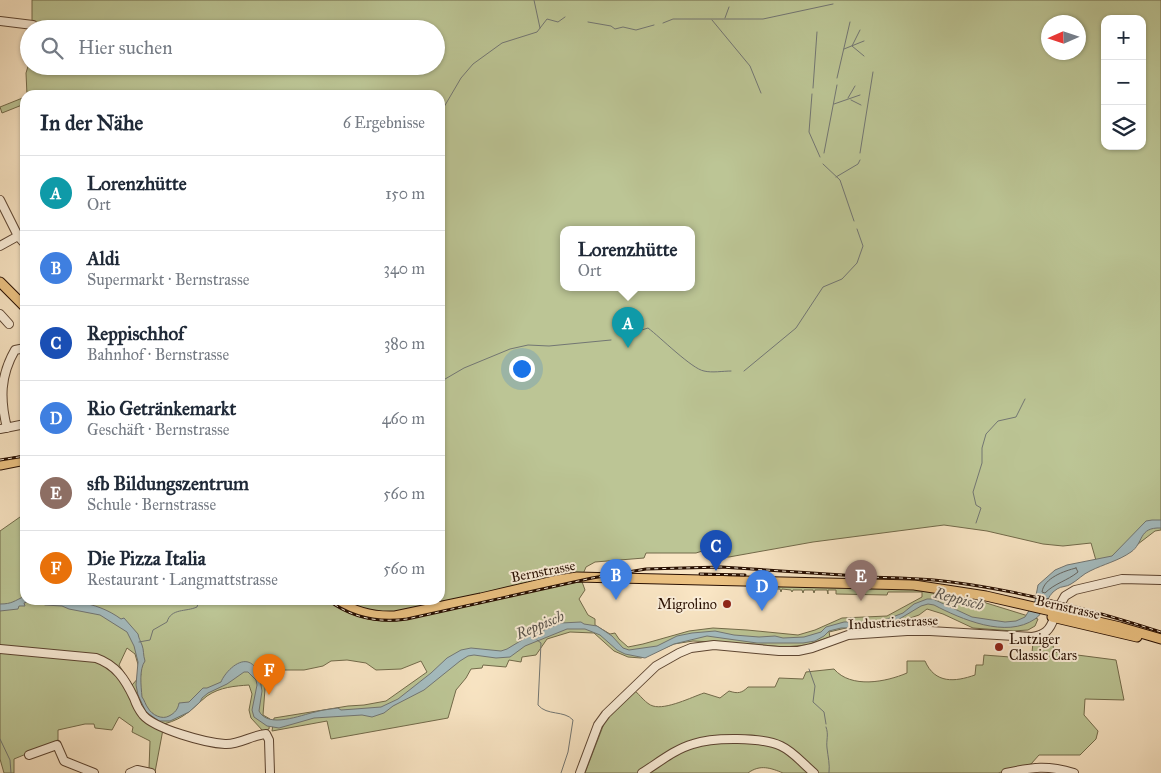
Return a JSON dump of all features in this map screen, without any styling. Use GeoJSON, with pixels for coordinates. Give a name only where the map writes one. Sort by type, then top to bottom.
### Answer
{"type":"FeatureCollection","features":[{"type":"Feature","properties":{"kind":"main road"},"geometry":{"type":"LineString","coordinates":[[0,282],[20,302]]}},
{"type":"Feature","properties":{"kind":"main road"},"geometry":{"type":"LineString","coordinates":[[0,465],[20,461]]}},
{"type":"Feature","properties":{"kind":"main road","name":"Bernstrasse"},"geometry":{"type":"LineString","coordinates":[[344,605],[367,614],[395,616],[577,577],[914,584],[986,596],[1042,612],[1120,627],[1161,640]]}},
{"type":"Feature","properties":{"kind":"street"},"geometry":{"type":"LineString","coordinates":[[0,21],[20,23]]}},
{"type":"Feature","properties":{"kind":"street"},"geometry":{"type":"LineString","coordinates":[[0,200],[20,238]]}},
{"type":"Feature","properties":{"kind":"street"},"geometry":{"type":"LineString","coordinates":[[0,246],[18,236]]}},
{"type":"Feature","properties":{"kind":"street"},"geometry":{"type":"LineString","coordinates":[[0,314],[9,324]]}},
{"type":"Feature","properties":{"kind":"street"},"geometry":{"type":"LineString","coordinates":[[20,349],[16,349],[4,360],[2,383],[3,428],[20,425]]}},
{"type":"Feature","properties":{"kind":"street","name":"Industriestrasse"},"geometry":{"type":"LineString","coordinates":[[580,773],[598,726],[606,714],[656,666],[692,648],[714,645],[798,651],[848,635],[906,631],[939,631],[1032,637],[1048,631],[1065,596],[1075,590],[1122,579],[1161,580]]}},
{"type":"Feature","properties":{"kind":"street"},"geometry":{"type":"LineString","coordinates":[[0,649],[96,658],[106,662],[119,672],[142,714],[153,724],[172,731],[224,744],[235,744],[266,734],[268,737],[270,773]]}},
{"type":"Feature","properties":{"kind":"street"},"geometry":{"type":"LineString","coordinates":[[642,773],[693,743],[748,739],[781,746],[797,757],[814,773]]}},
{"type":"Feature","properties":{"kind":"street"},"geometry":{"type":"LineString","coordinates":[[29,755],[57,745],[64,761],[94,773]]}},
{"type":"Feature","properties":{"kind":"street"},"geometry":{"type":"LineString","coordinates":[[1006,773],[1040,766],[1053,767],[1074,773]]}},
{"type":"Feature","properties":{"kind":"street"},"geometry":{"type":"LineString","coordinates":[[130,773],[141,770],[151,773]]}},
{"type":"Feature","properties":{"kind":"green space"},"geometry":{"type":"Polygon","coordinates":[[[32,0],[1161,0],[1161,530],[1155,531],[1125,554],[1097,564],[1091,543],[1063,546],[1043,544],[987,531],[944,525],[813,542],[729,557],[724,557],[715,547],[696,553],[646,553],[644,558],[595,562],[586,567],[581,579],[585,590],[579,599],[588,615],[595,619],[595,625],[610,634],[615,633],[628,647],[689,631],[713,628],[798,635],[842,618],[887,616],[922,597],[922,592],[888,592],[887,595],[836,594],[836,590],[828,590],[828,594],[827,590],[815,590],[814,593],[813,590],[804,590],[803,593],[802,590],[793,590],[792,592],[791,590],[782,589],[781,592],[780,589],[771,589],[770,592],[769,589],[760,589],[756,594],[753,593],[756,588],[763,587],[919,588],[970,598],[1038,619],[1035,626],[1028,630],[1013,631],[973,628],[927,609],[919,615],[881,628],[846,628],[829,632],[830,637],[807,645],[784,647],[693,641],[674,644],[641,658],[628,657],[614,651],[594,633],[570,632],[547,639],[536,655],[522,657],[521,662],[509,660],[506,667],[483,665],[482,668],[471,669],[456,690],[448,718],[331,739],[327,721],[272,731],[274,718],[386,701],[427,672],[421,661],[401,669],[376,670],[366,663],[347,660],[331,661],[323,666],[304,670],[275,670],[266,676],[263,715],[270,719],[269,729],[263,731],[251,718],[249,710],[252,694],[249,685],[222,689],[207,696],[183,716],[164,724],[155,772],[149,769],[150,741],[132,732],[133,727],[119,717],[112,730],[95,728],[94,724],[85,724],[58,730],[58,741],[14,759],[14,773],[4,773],[0,759],[0,531],[20,517],[20,605],[445,605],[445,90],[27,90],[26,75],[445,75],[445,20],[32,20],[32,0]],[[127,648],[119,665],[132,685],[141,675],[135,654],[127,648]]]}},
{"type":"Feature","properties":{"kind":"green space"},"geometry":{"type":"Polygon","coordinates":[[[20,99],[20,106],[2,113],[0,107],[20,99]]]}},
{"type":"Feature","properties":{"kind":"green space"},"geometry":{"type":"Polygon","coordinates":[[[1052,637],[1054,652],[1116,660],[1124,700],[1085,699],[1084,715],[1098,731],[1096,739],[1080,755],[1039,755],[1031,764],[998,773],[783,773],[770,768],[757,768],[748,773],[585,773],[605,721],[634,690],[650,705],[658,707],[704,693],[720,698],[729,691],[740,692],[748,687],[775,687],[779,678],[803,679],[806,672],[834,669],[850,679],[869,682],[879,681],[907,673],[907,661],[925,661],[934,674],[953,680],[975,675],[976,665],[983,665],[984,655],[1023,658],[1025,655],[1032,653],[1033,642],[1052,637]]]}},
{"type":"Feature","properties":{"kind":"water"},"geometry":{"type":"Polygon","coordinates":[[[1161,520],[1161,528],[1148,530],[1135,548],[1126,555],[1087,572],[1069,585],[1057,589],[1050,596],[1039,616],[1023,625],[997,627],[984,625],[928,604],[921,606],[891,624],[881,627],[841,628],[829,631],[815,641],[803,643],[757,643],[707,636],[674,644],[645,658],[625,654],[617,650],[600,635],[585,629],[567,629],[525,646],[510,657],[468,656],[424,690],[393,706],[384,713],[372,717],[362,715],[314,718],[279,728],[267,726],[254,717],[252,710],[257,685],[256,680],[248,672],[244,672],[227,684],[208,693],[189,712],[170,721],[159,721],[146,712],[138,695],[136,685],[138,662],[134,646],[127,632],[100,615],[62,606],[45,605],[91,605],[101,608],[121,619],[124,618],[138,634],[143,647],[145,661],[141,673],[142,697],[150,711],[157,716],[166,717],[171,715],[176,711],[179,703],[189,702],[203,688],[221,682],[235,665],[248,662],[253,664],[262,677],[260,679],[262,691],[259,711],[263,716],[277,720],[338,708],[341,710],[381,707],[398,699],[447,658],[461,650],[471,648],[501,651],[527,637],[561,623],[581,622],[597,626],[612,636],[623,648],[629,650],[657,646],[677,636],[715,631],[759,637],[804,637],[821,632],[826,627],[844,622],[882,621],[903,613],[914,604],[927,599],[933,599],[972,617],[1005,622],[1016,621],[1025,617],[1035,601],[1038,585],[1055,570],[1067,565],[1112,556],[1146,521],[1161,520]]]}},
{"type":"Feature","properties":{"kind":"water"},"geometry":{"type":"Polygon","coordinates":[[[20,598],[20,605],[25,606],[19,606],[18,609],[0,611],[0,604],[10,603],[20,598]]]}},
{"type":"Feature","properties":{"kind":"waterway"},"geometry":{"type":"LineString","coordinates":[[534,0],[540,28]]}},
{"type":"Feature","properties":{"kind":"waterway"},"geometry":{"type":"LineString","coordinates":[[663,23],[673,19],[763,19],[833,4]]}},
{"type":"Feature","properties":{"kind":"waterway"},"geometry":{"type":"LineString","coordinates":[[725,18],[729,7]]}},
{"type":"Feature","properties":{"kind":"waterway"},"geometry":{"type":"LineString","coordinates":[[445,105],[461,78],[473,64],[502,43],[537,32],[547,19],[558,22],[565,17]]}},
{"type":"Feature","properties":{"kind":"waterway"},"geometry":{"type":"LineString","coordinates":[[712,20],[750,66],[761,93]]}},
{"type":"Feature","properties":{"kind":"waterway"},"geometry":{"type":"LineString","coordinates":[[588,22],[611,26],[615,29],[623,27],[636,30],[654,25]]}},
{"type":"Feature","properties":{"kind":"waterway"},"geometry":{"type":"LineString","coordinates":[[837,78],[850,22]]}},
{"type":"Feature","properties":{"kind":"waterway"},"geometry":{"type":"LineString","coordinates":[[860,30],[852,46],[864,56]]}},
{"type":"Feature","properties":{"kind":"waterway"},"geometry":{"type":"LineString","coordinates":[[813,88],[817,32]]}},
{"type":"Feature","properties":{"kind":"waterway"},"geometry":{"type":"LineString","coordinates":[[844,49],[864,41]]}},
{"type":"Feature","properties":{"kind":"waterway"},"geometry":{"type":"LineString","coordinates":[[860,153],[873,72]]}},
{"type":"Feature","properties":{"kind":"waterway"},"geometry":{"type":"LineString","coordinates":[[824,153],[837,85]]}},
{"type":"Feature","properties":{"kind":"waterway"},"geometry":{"type":"LineString","coordinates":[[848,98],[855,86]]}},
{"type":"Feature","properties":{"kind":"waterway"},"geometry":{"type":"LineString","coordinates":[[812,94],[809,132],[820,157]]}},
{"type":"Feature","properties":{"kind":"waterway"},"geometry":{"type":"LineString","coordinates":[[834,104],[860,95]]}},
{"type":"Feature","properties":{"kind":"waterway"},"geometry":{"type":"LineString","coordinates":[[851,100],[861,105]]}},
{"type":"Feature","properties":{"kind":"waterway"},"geometry":{"type":"LineString","coordinates":[[836,177],[858,164],[860,160]]}},
{"type":"Feature","properties":{"kind":"waterway"},"geometry":{"type":"LineString","coordinates":[[823,164],[840,180],[854,221]]}},
{"type":"Feature","properties":{"kind":"waterway"},"geometry":{"type":"LineString","coordinates":[[744,371],[796,328],[823,287],[842,279],[857,263],[863,246],[857,229]]}},
{"type":"Feature","properties":{"kind":"waterway"},"geometry":{"type":"LineString","coordinates":[[623,336],[648,328],[684,359],[699,369],[710,372],[731,371]]}},
{"type":"Feature","properties":{"kind":"waterway"},"geometry":{"type":"LineString","coordinates":[[445,379],[464,368],[510,349],[528,345],[549,346],[611,340]]}},
{"type":"Feature","properties":{"kind":"waterway"},"geometry":{"type":"LineString","coordinates":[[976,523],[981,508],[976,505],[973,492],[982,463],[982,448],[986,434],[998,421],[1016,417],[1025,399]]}},
{"type":"Feature","properties":{"kind":"waterway"},"geometry":{"type":"LineString","coordinates":[[139,642],[150,640],[153,630],[167,622],[175,612],[193,609],[198,605]]}},
{"type":"Feature","properties":{"kind":"waterway","name":"Reppisch"},"geometry":{"type":"LineString","coordinates":[[537,640],[541,643],[538,705],[546,711],[565,715],[573,720],[568,752],[561,773]]}},
{"type":"Feature","properties":{"kind":"waterway"},"geometry":{"type":"LineString","coordinates":[[809,669],[815,686],[813,702],[824,712],[826,724]]}},
{"type":"Feature","properties":{"kind":"waterway"},"geometry":{"type":"LineString","coordinates":[[826,727],[829,773]]}},
{"type":"Feature","properties":{"kind":"waterway"},"geometry":{"type":"LineString","coordinates":[[0,739],[10,760],[11,773]]}},
{"type":"Feature","properties":{"kind":"railway"},"geometry":{"type":"LineString","coordinates":[[0,460],[20,457]]}},
{"type":"Feature","properties":{"kind":"railway"},"geometry":{"type":"LineString","coordinates":[[336,605],[366,618],[386,620],[407,619],[592,578],[646,569],[721,567],[873,577]]}},
{"type":"Feature","properties":{"kind":"railway"},"geometry":{"type":"LineString","coordinates":[[700,574],[745,575]]}},
{"type":"Feature","properties":{"kind":"railway"},"geometry":{"type":"LineString","coordinates":[[867,577],[909,578],[978,586],[1031,596],[1083,609],[1161,632]]}},
{"type":"Feature","properties":{"kind":"place","name":"Lorenzhütte"},"geometry":{"type":"Point","coordinates":[628,348]}},
{"type":"Feature","properties":{"kind":"place","name":"Reppischhof"},"geometry":{"type":"Point","coordinates":[716,571]}},
{"type":"Feature","properties":{"kind":"place","name":"Aldi"},"geometry":{"type":"Point","coordinates":[616,600]}},
{"type":"Feature","properties":{"kind":"place","name":"sfb Bildungszentrum"},"geometry":{"type":"Point","coordinates":[861,601]}},
{"type":"Feature","properties":{"kind":"place","name":"Migrolino"},"geometry":{"type":"Point","coordinates":[727,604]}},
{"type":"Feature","properties":{"kind":"place","name":"Rio Getränkemarkt"},"geometry":{"type":"Point","coordinates":[762,611]}},
{"type":"Feature","properties":{"kind":"place","name":"Lutziger Classic Cars"},"geometry":{"type":"Point","coordinates":[999,647]}},
{"type":"Feature","properties":{"kind":"place","name":"Die Pizza Italia"},"geometry":{"type":"Point","coordinates":[269,695]}}]}
